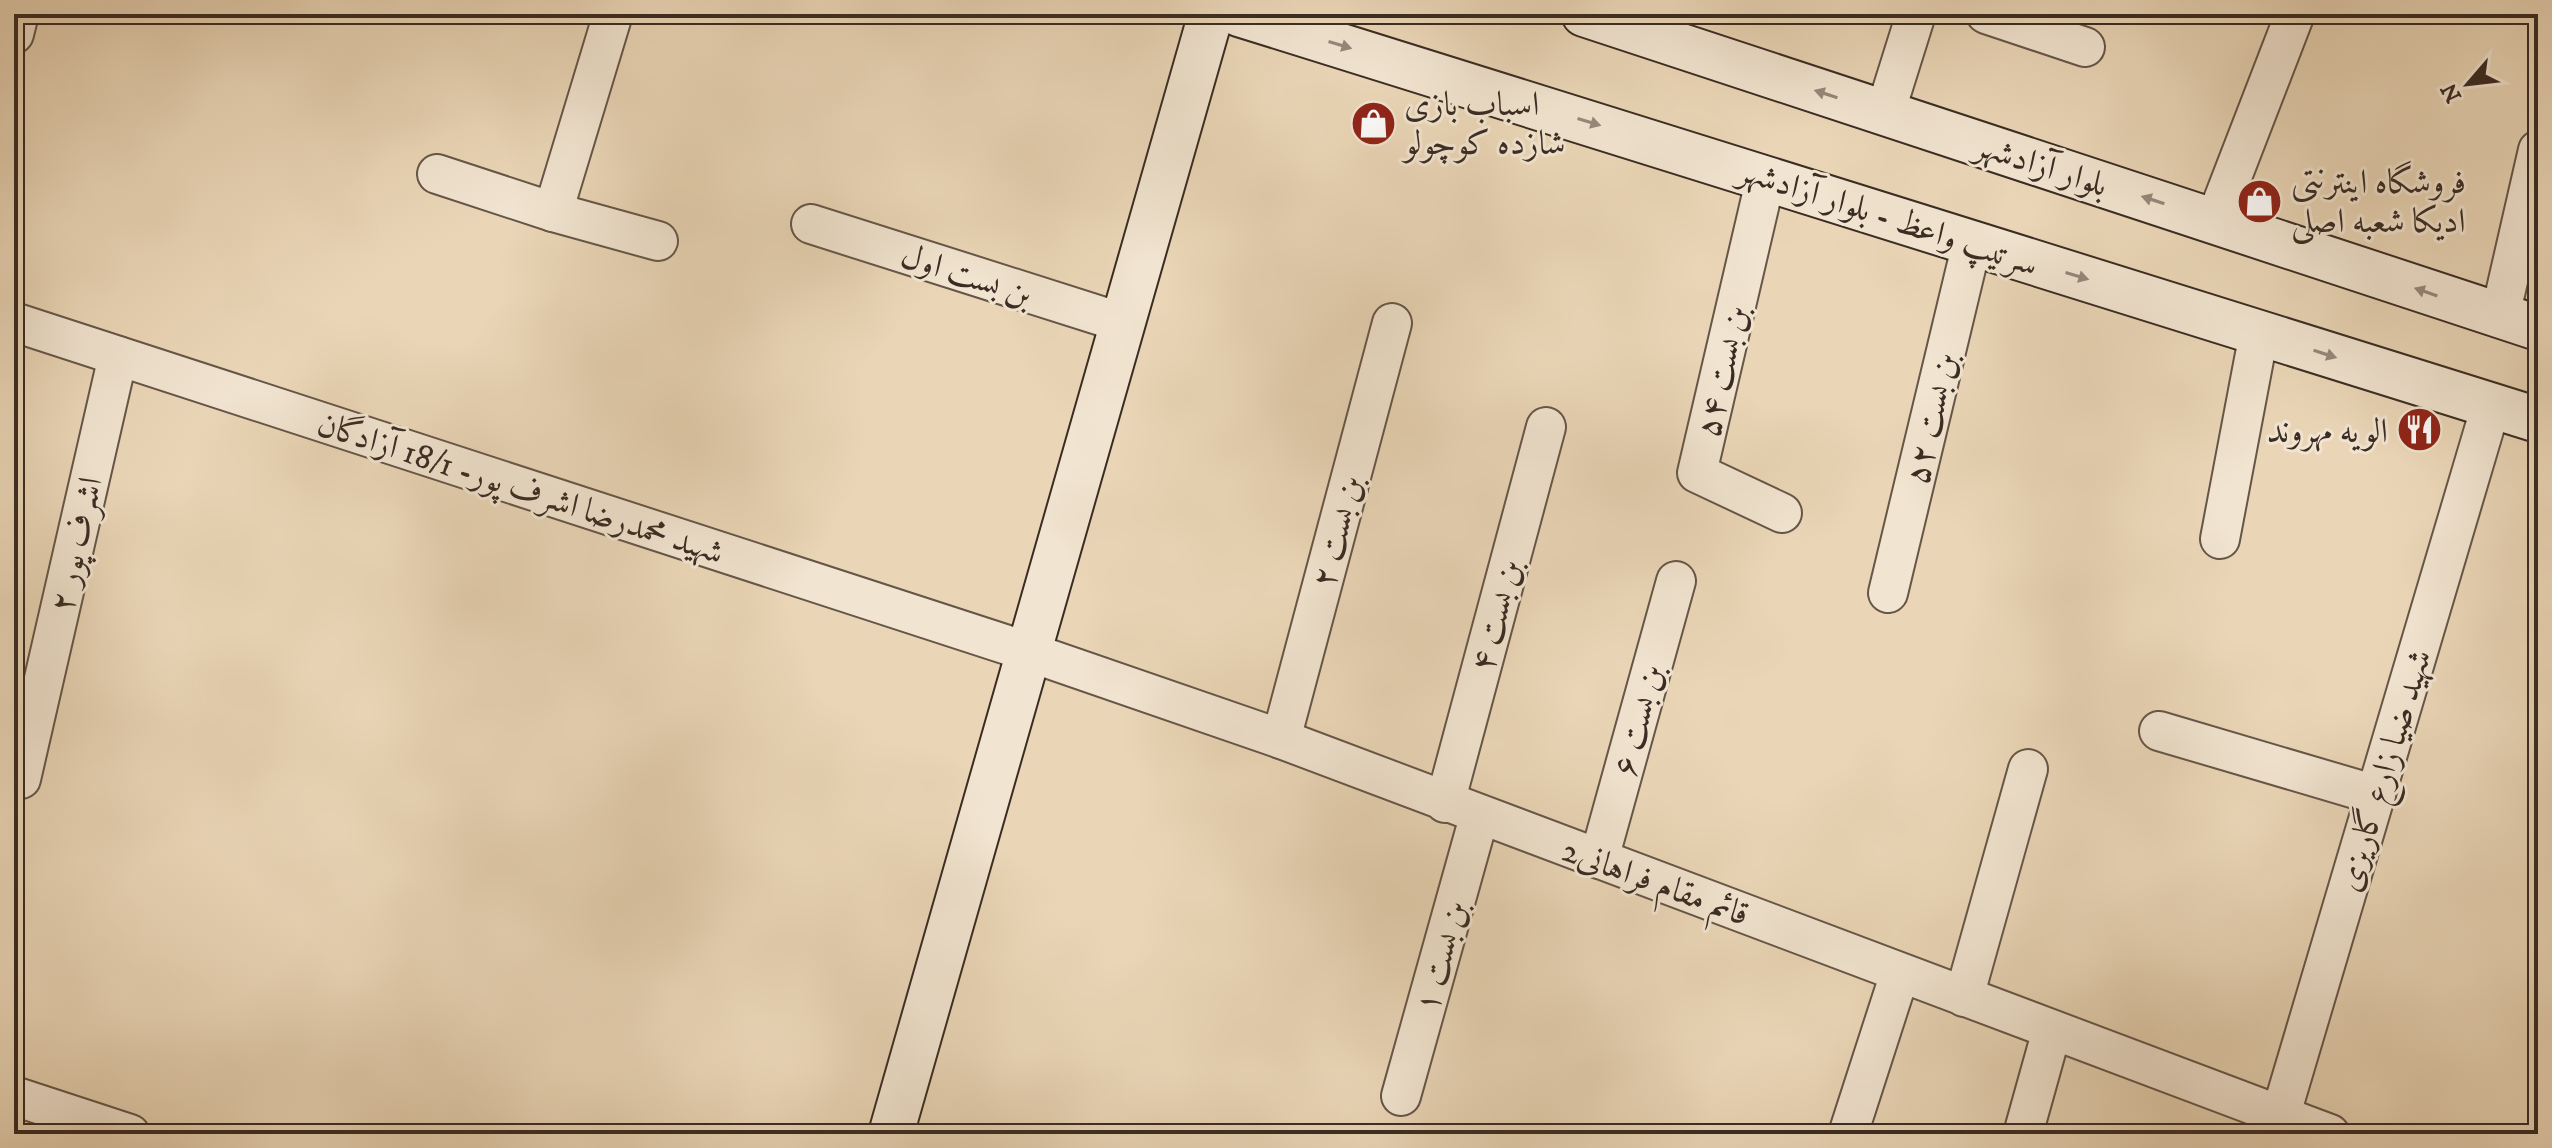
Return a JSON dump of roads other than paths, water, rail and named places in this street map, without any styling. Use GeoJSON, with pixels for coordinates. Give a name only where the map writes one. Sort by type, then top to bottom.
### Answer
{"type":"FeatureCollection","features":[{"type":"Feature","properties":{"kind":"main road"},"geometry":{"type":"LineString","coordinates":[[891,1134],[1211,14]]}},
{"type":"Feature","properties":{"kind":"main road","name":"سرتیپ واعظ - بلوار آزادشهر"},"geometry":{"type":"LineString","coordinates":[[1239,14],[2538,420]]}},
{"type":"Feature","properties":{"kind":"main road","name":"بلوار آزادشهر"},"geometry":{"type":"LineString","coordinates":[[1585,14],[2519,322]]}},
{"type":"Feature","properties":{"kind":"street"},"geometry":{"type":"LineString","coordinates":[[553,212],[613,14]]}},
{"type":"Feature","properties":{"kind":"street"},"geometry":{"type":"LineString","coordinates":[[1885,113],[1916,14]]}},
{"type":"Feature","properties":{"kind":"street"},"geometry":{"type":"LineString","coordinates":[[1986,14],[2085,47]]}},
{"type":"Feature","properties":{"kind":"street"},"geometry":{"type":"LineString","coordinates":[[2215,221],[2295,14]]}},
{"type":"Feature","properties":{"kind":"street"},"geometry":{"type":"LineString","coordinates":[[2519,322],[2538,150]]}},
{"type":"Feature","properties":{"kind":"street"},"geometry":{"type":"LineString","coordinates":[[437,174],[553,212],[658,241]]}},
{"type":"Feature","properties":{"kind":"street","name":"بن بست ۵۴"},"geometry":{"type":"LineString","coordinates":[[1766,177],[1697,473],[1782,513]]}},
{"type":"Feature","properties":{"kind":"street","name":"بن بست اول"},"geometry":{"type":"LineString","coordinates":[[811,224],[1123,323]]}},
{"type":"Feature","properties":{"kind":"street","name":"بن بست ۵۲"},"geometry":{"type":"LineString","coordinates":[[1888,593],[1972,243]]}},
{"type":"Feature","properties":{"kind":"street","name":"شهید محمدرضا اشرف پور- 18/1 آزادگان"},"geometry":{"type":"LineString","coordinates":[[14,322],[1029,652]]}},
{"type":"Feature","properties":{"kind":"street","name":"بن بست ۲"},"geometry":{"type":"LineString","coordinates":[[1281,739],[1392,323]]}},
{"type":"Feature","properties":{"kind":"street"},"geometry":{"type":"LineString","coordinates":[[2220,539],[2259,333]]}},
{"type":"Feature","properties":{"kind":"street","name":"۲ اشرف پور"},"geometry":{"type":"LineString","coordinates":[[21,779],[118,356]]}},
{"type":"Feature","properties":{"kind":"street","name":"شهید ضیا زارع گاریزی"},"geometry":{"type":"LineString","coordinates":[[2278,1125],[2491,406]]}},
{"type":"Feature","properties":{"kind":"street","name":"بن بست ۴"},"geometry":{"type":"LineString","coordinates":[[1462,810],[1546,427]]}},
{"type":"Feature","properties":{"kind":"street","name":"بن بست ۶"},"geometry":{"type":"LineString","coordinates":[[1599,859],[1676,581]]}},
{"type":"Feature","properties":{"kind":"street","name":"2قائم مقام فراهانی"},"geometry":{"type":"LineString","coordinates":[[1029,652],[1281,739],[1462,810],[2052,1030],[2278,1125],[2330,1134]]}},
{"type":"Feature","properties":{"kind":"street"},"geometry":{"type":"LineString","coordinates":[[2159,731],[2376,795]]}},
{"type":"Feature","properties":{"kind":"street"},"geometry":{"type":"LineString","coordinates":[[1964,997],[2028,769]]}},
{"type":"Feature","properties":{"kind":"street","name":"بن بست ۱"},"geometry":{"type":"LineString","coordinates":[[1401,1096],[1462,810]]}},
{"type":"Feature","properties":{"kind":"street"},"geometry":{"type":"LineString","coordinates":[[1848,1134],[1900,973]]}},
{"type":"Feature","properties":{"kind":"street"},"geometry":{"type":"LineString","coordinates":[[2023,1134],[2052,1030]]}},
{"type":"Feature","properties":{"kind":"street"},"geometry":{"type":"LineString","coordinates":[[14,1096],[130,1134]]}},
{"type":"Feature","properties":{"kind":"place","name":"اسباب بازی شازده کوچولو"},"geometry":{"type":"Point","coordinates":[1373,123]}},
{"type":"Feature","properties":{"kind":"place","name":"فروشگاه اینترنتی ادیکا شعبه اصلی"},"geometry":{"type":"Point","coordinates":[2260,201]}},
{"type":"Feature","properties":{"kind":"place","name":"الویه مهروند"},"geometry":{"type":"Point","coordinates":[2419,430]}}]}
